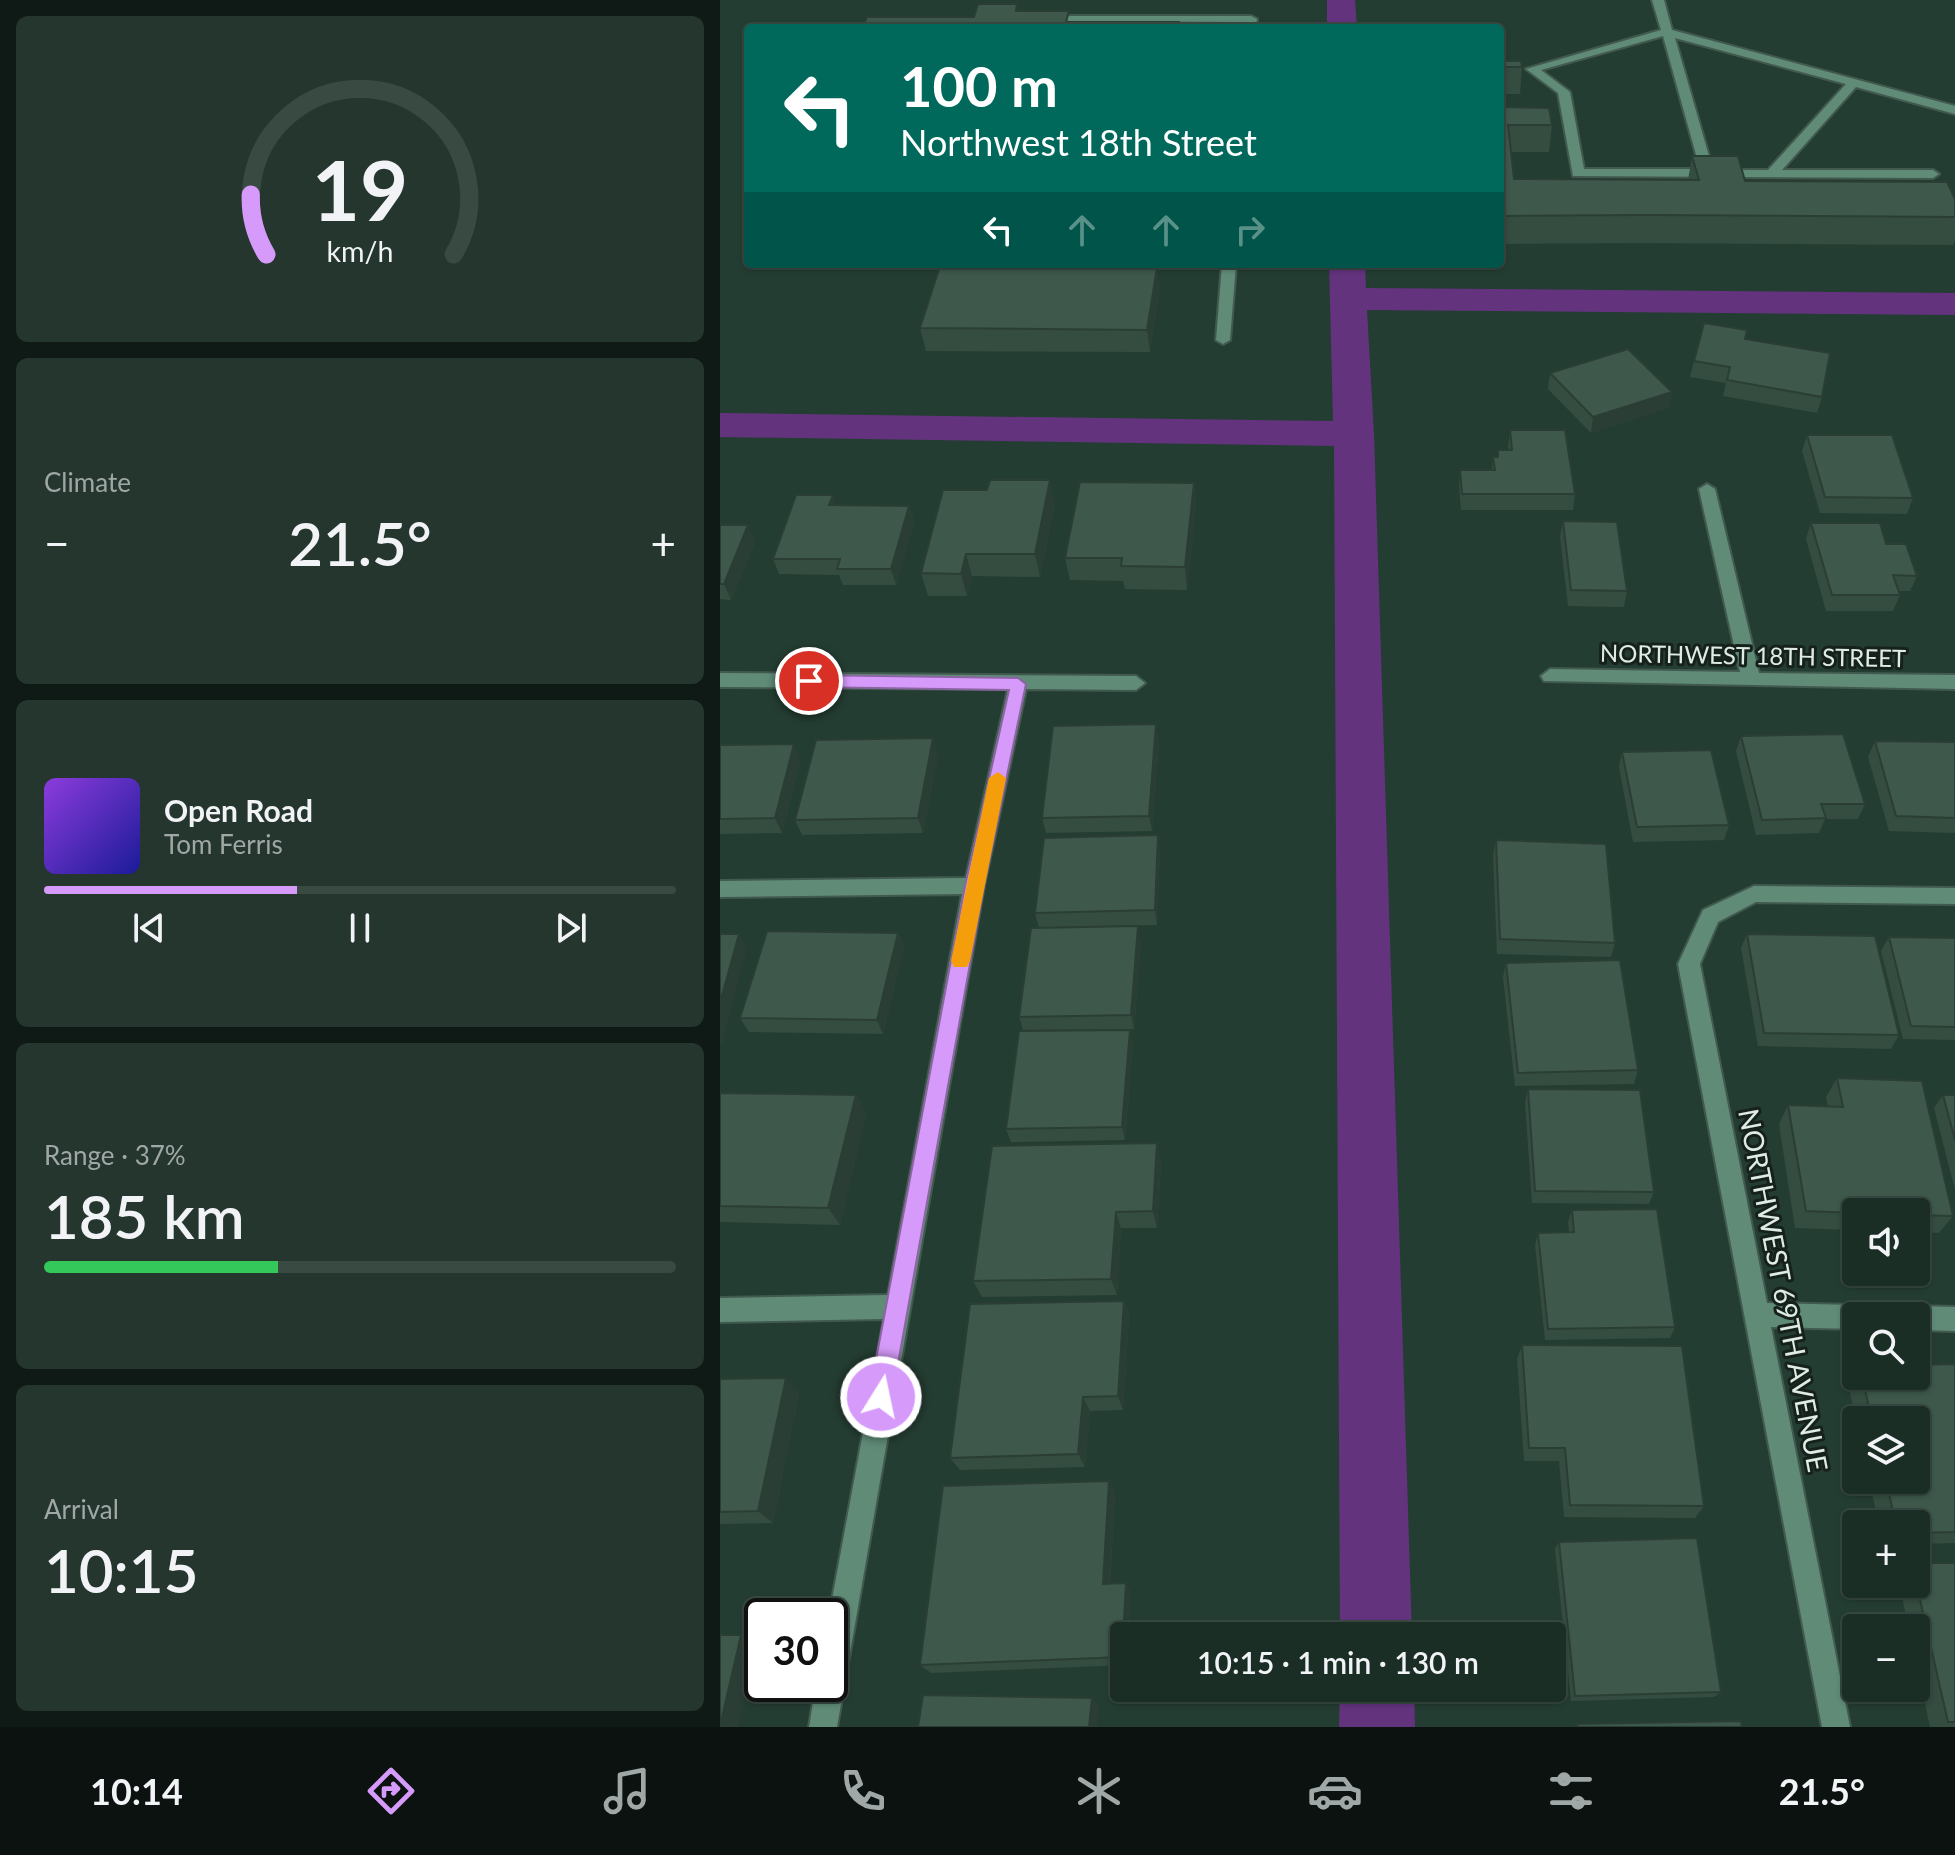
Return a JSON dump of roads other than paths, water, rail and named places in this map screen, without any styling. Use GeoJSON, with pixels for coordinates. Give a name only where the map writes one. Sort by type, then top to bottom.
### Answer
{"type":"FeatureCollection","features":[{"type":"Feature","properties":{"kind":"street"},"geometry":{"type":"LineString","coordinates":[[1658,0],[1708,174]]}},
{"type":"Feature","properties":{"kind":"street"},"geometry":{"type":"LineString","coordinates":[[1039,19],[1056,14],[1083,14],[1251,19],[1250,24]]}},
{"type":"Feature","properties":{"kind":"street"},"geometry":{"type":"LineString","coordinates":[[1933,174],[1578,173],[1564,92],[1532,69],[1666,32],[1955,110]]}},
{"type":"Feature","properties":{"kind":"street"},"geometry":{"type":"LineString","coordinates":[[1771,174],[1854,82]]}},
{"type":"Feature","properties":{"kind":"street"},"geometry":{"type":"LineString","coordinates":[[1938,105],[1955,101]]}},
{"type":"Feature","properties":{"kind":"street"},"geometry":{"type":"LineString","coordinates":[[1223,340],[1229,268]]}},
{"type":"Feature","properties":{"kind":"street"},"geometry":{"type":"LineString","coordinates":[[1707,489],[1751,679]]}},
{"type":"Feature","properties":{"kind":"street","name":"NORTHWEST 18TH STREET"},"geometry":{"type":"LineString","coordinates":[[1550,676],[1955,682]]}},
{"type":"Feature","properties":{"kind":"street"},"geometry":{"type":"LineString","coordinates":[[720,680],[1136,683]]}},
{"type":"Feature","properties":{"kind":"street"},"geometry":{"type":"LineString","coordinates":[[823,1727],[974,886],[1018,684]]}},
{"type":"Feature","properties":{"kind":"street"},"geometry":{"type":"LineString","coordinates":[[720,889],[974,886]]}},
{"type":"Feature","properties":{"kind":"street","name":"NORTHWEST 69TH AVENUE"},"geometry":{"type":"LineString","coordinates":[[1836,1727],[1689,964],[1710,916],[1754,894],[1955,896]]}},
{"type":"Feature","properties":{"kind":"street"},"geometry":{"type":"LineString","coordinates":[[720,1310],[896,1307]]}},
{"type":"Feature","properties":{"kind":"street"},"geometry":{"type":"LineString","coordinates":[[1759,1315],[1842,1317]]}},
{"type":"Feature","properties":{"kind":"street"},"geometry":{"type":"LineString","coordinates":[[1930,1318],[1955,1319]]}},
{"type":"Feature","properties":{"kind":"waterway"},"geometry":{"type":"LineString","coordinates":[[1341,0],[1342,24]]}},
{"type":"Feature","properties":{"kind":"waterway"},"geometry":{"type":"LineString","coordinates":[[1347,268],[1348,299]]}},
{"type":"Feature","properties":{"kind":"waterway"},"geometry":{"type":"LineString","coordinates":[[1348,299],[1955,304]]}},
{"type":"Feature","properties":{"kind":"waterway"},"geometry":{"type":"LineString","coordinates":[[1348,299],[1354,434]]}},
{"type":"Feature","properties":{"kind":"waterway"},"geometry":{"type":"LineString","coordinates":[[720,425],[1354,434]]}},
{"type":"Feature","properties":{"kind":"waterway"},"geometry":{"type":"LineString","coordinates":[[1354,434],[1376,1622]]}},
{"type":"Feature","properties":{"kind":"waterway"},"geometry":{"type":"LineString","coordinates":[[1377,1702],[1377,1727]]}}]}
